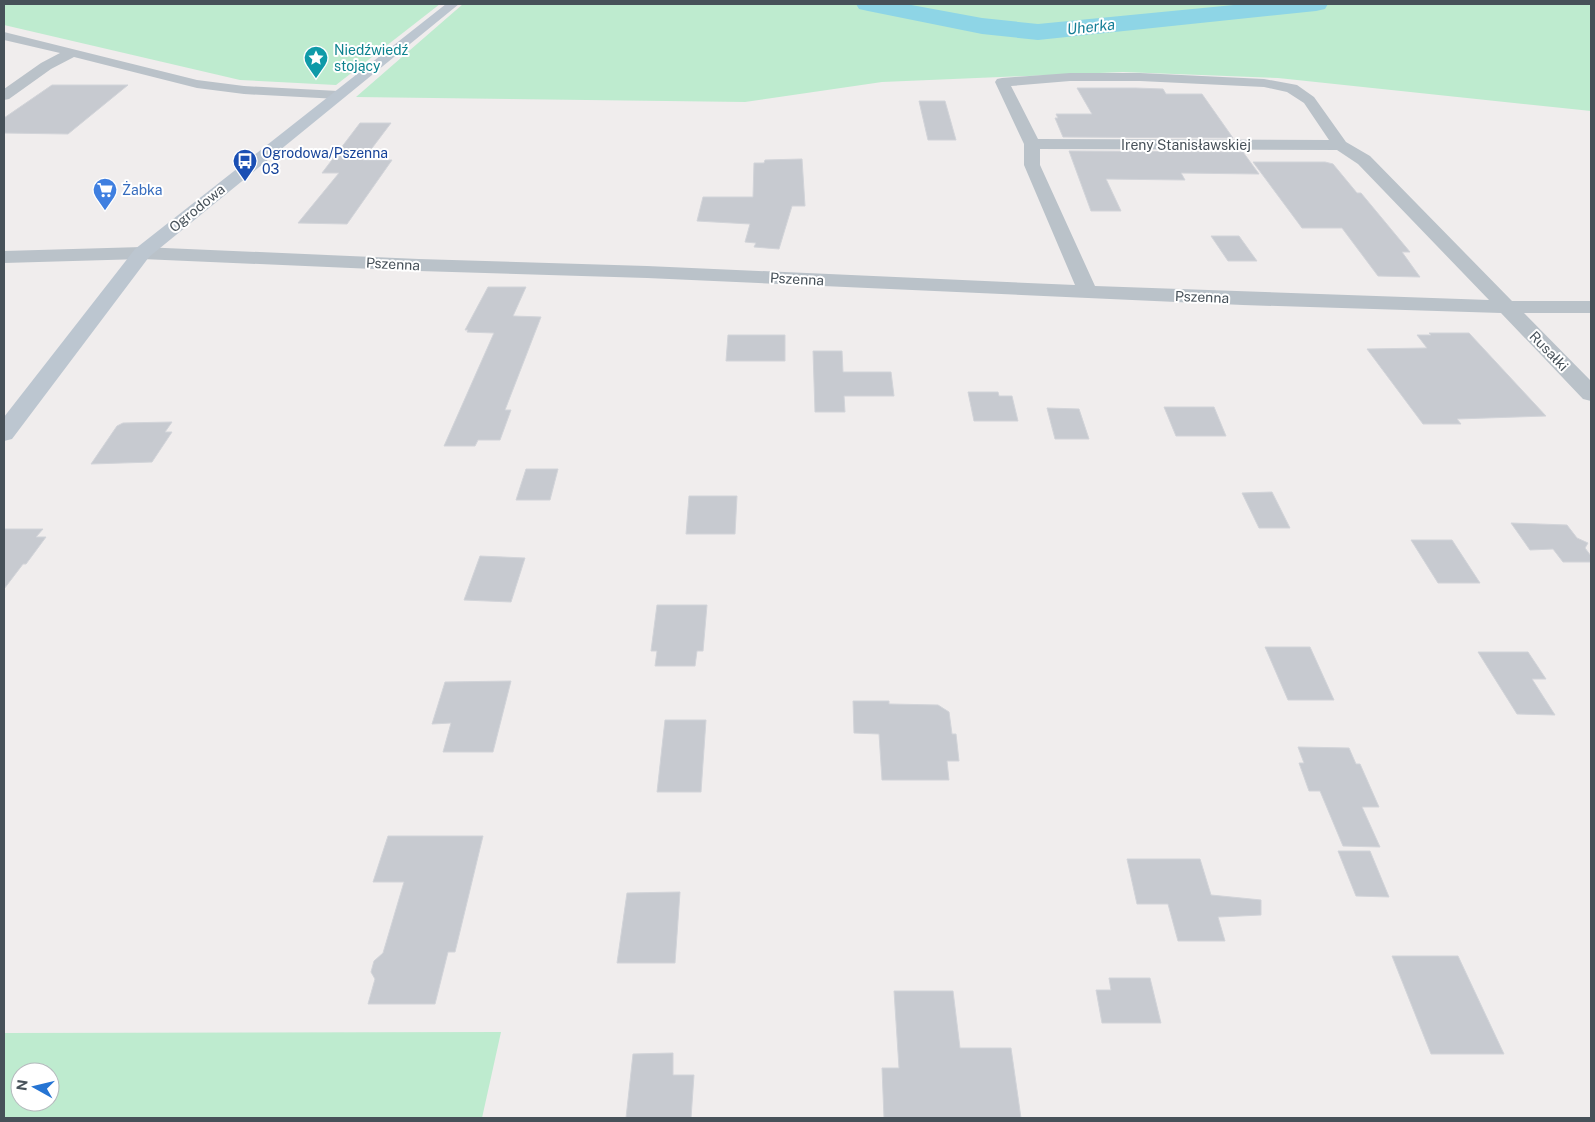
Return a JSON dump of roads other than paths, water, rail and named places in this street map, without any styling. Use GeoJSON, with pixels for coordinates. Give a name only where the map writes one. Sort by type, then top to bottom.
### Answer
{"type":"FeatureCollection","features":[{"type":"Feature","properties":{"kind":"street","name":"Ogrodowa"},"geometry":{"type":"LineString","coordinates":[[4,433],[142,253],[453,4]]}},
{"type":"Feature","properties":{"kind":"street"},"geometry":{"type":"LineString","coordinates":[[4,36],[71,53],[109,60],[186,82],[244,90],[338,95]]}},
{"type":"Feature","properties":{"kind":"street"},"geometry":{"type":"LineString","coordinates":[[4,96],[46,66],[71,53]]}},
{"type":"Feature","properties":{"kind":"street"},"geometry":{"type":"LineString","coordinates":[[1088,292],[1032,164],[1032,144],[1002,82],[1070,77],[1140,77],[1264,83],[1292,88],[1309,100],[1340,145]]}},
{"type":"Feature","properties":{"kind":"street","name":"Ireny Stanisławskiej"},"geometry":{"type":"LineString","coordinates":[[1032,144],[1340,145]]}},
{"type":"Feature","properties":{"kind":"street","name":"Rusałki"},"geometry":{"type":"LineString","coordinates":[[1340,145],[1364,160],[1591,394]]}},
{"type":"Feature","properties":{"kind":"street","name":"Pszenna"},"geometry":{"type":"LineString","coordinates":[[4,257],[142,253],[1507,308],[1591,307]]}},
{"type":"Feature","properties":{"kind":"waterway","name":"Uherka"},"geometry":{"type":"LineString","coordinates":[[868,4],[982,26],[1038,32],[1316,4]]}},
{"type":"Feature","properties":{"kind":"place","name":"Niedźwiedź stojący"},"geometry":{"type":"Point","coordinates":[316,79]}},
{"type":"Feature","properties":{"kind":"place","name":"Ogrodowa/Pszenna 03"},"geometry":{"type":"Point","coordinates":[245,182]}},
{"type":"Feature","properties":{"kind":"place","name":"Żabka"},"geometry":{"type":"Point","coordinates":[105,211]}}]}
